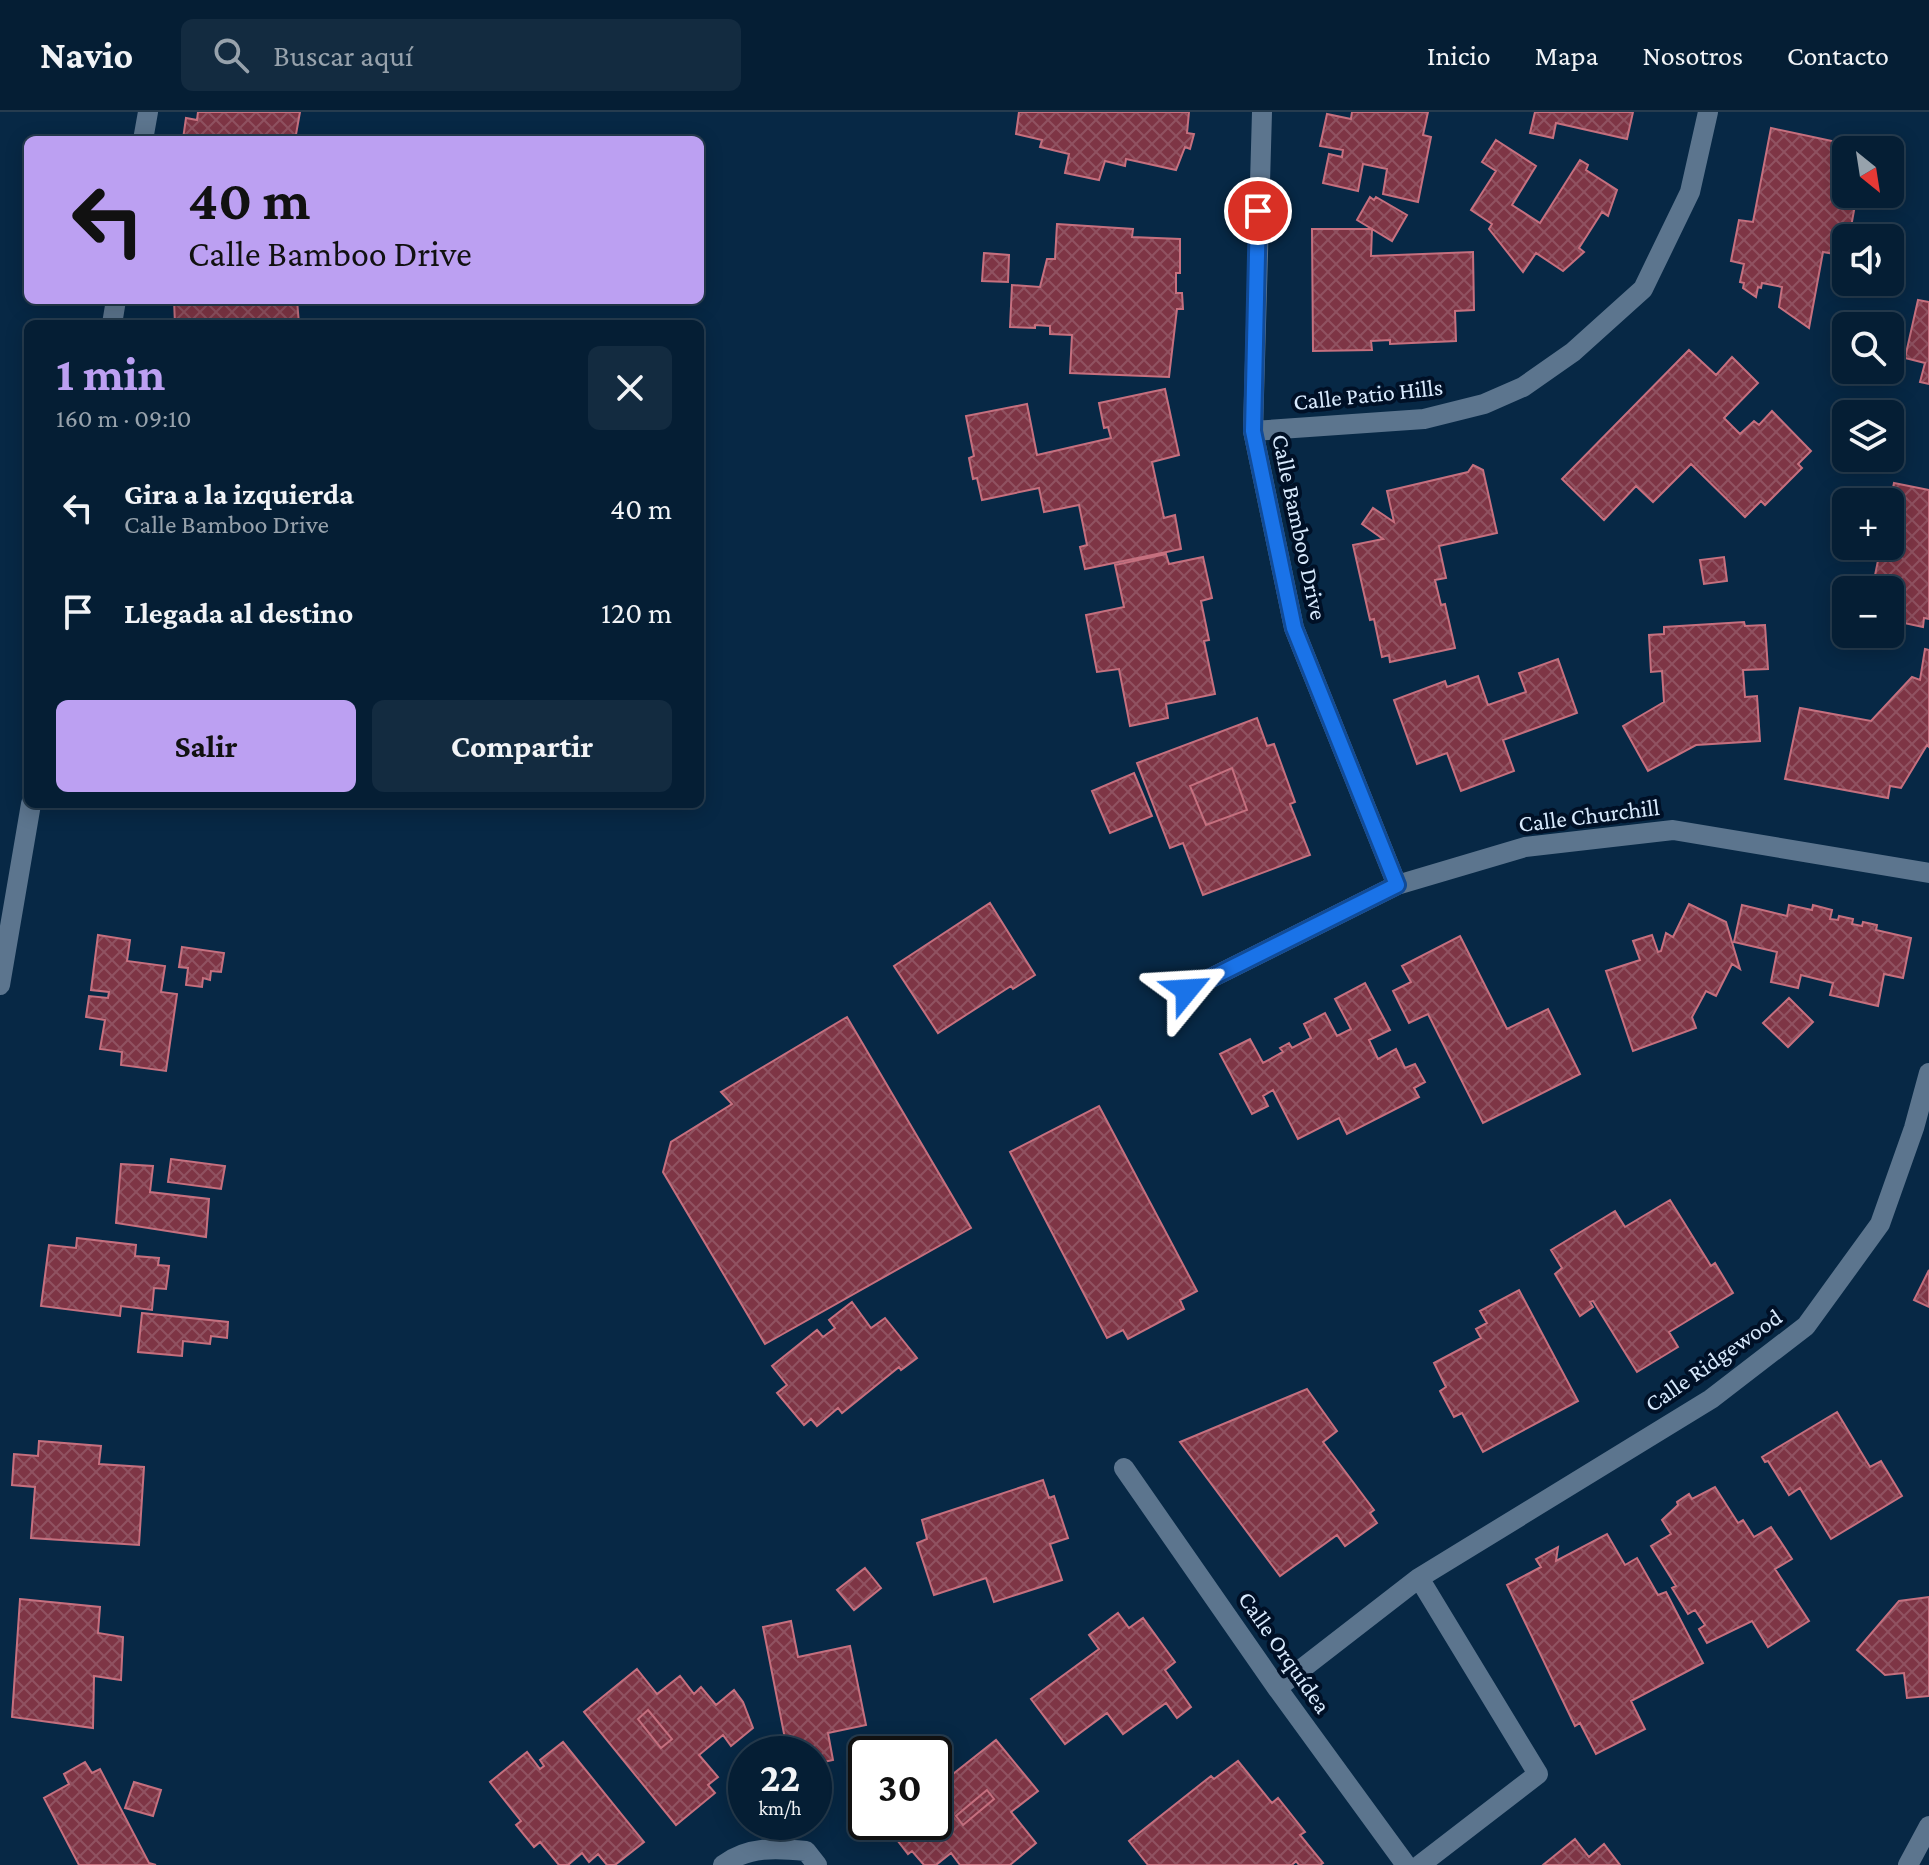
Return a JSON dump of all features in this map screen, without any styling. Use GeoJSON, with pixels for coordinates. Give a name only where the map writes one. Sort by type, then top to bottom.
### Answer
{"type":"FeatureCollection","features":[{"type":"Feature","properties":{"kind":"street"},"geometry":{"type":"LineString","coordinates":[[144,136],[148,112]]}},
{"type":"Feature","properties":{"kind":"street","name":"Calle Bamboo Drive"},"geometry":{"type":"LineString","coordinates":[[1262,112],[1253,431],[1294,628],[1397,885]]}},
{"type":"Feature","properties":{"kind":"street","name":"Calle Patio Hills"},"geometry":{"type":"LineString","coordinates":[[1253,431],[1424,419],[1484,404],[1523,387],[1573,352],[1643,289],[1690,192],[1708,112]]}},
{"type":"Feature","properties":{"kind":"street"},"geometry":{"type":"LineString","coordinates":[[0,985],[30,808]]}},
{"type":"Feature","properties":{"kind":"street","name":"Calle Churchill"},"geometry":{"type":"LineString","coordinates":[[1187,990],[1397,885],[1525,847],[1673,830],[1929,873]]}},
{"type":"Feature","properties":{"kind":"street","name":"Calle Ridgewood"},"geometry":{"type":"LineString","coordinates":[[1277,1688],[1419,1578],[1711,1399],[1806,1326],[1880,1224],[1914,1128],[1929,1073]]}},
{"type":"Feature","properties":{"kind":"street","name":"Calle Orquídea"},"geometry":{"type":"LineString","coordinates":[[1124,1468],[1277,1688],[1406,1865]]}},
{"type":"Feature","properties":{"kind":"street"},"geometry":{"type":"LineString","coordinates":[[1419,1578],[1538,1774],[1420,1865]]}},
{"type":"Feature","properties":{"kind":"street"},"geometry":{"type":"LineString","coordinates":[[1908,1865],[1929,1826]]}},
{"type":"Feature","properties":{"kind":"street"},"geometry":{"type":"LineString","coordinates":[[723,1865],[732,1858],[770,1847],[806,1851],[817,1865]]}},
{"type":"Feature","properties":{"kind":"building"},"geometry":{"type":"Polygon","coordinates":[[[198,112],[300,112],[296,136],[183,136],[186,118],[197,120],[198,112]]]}},
{"type":"Feature","properties":{"kind":"building"},"geometry":{"type":"Polygon","coordinates":[[[1019,112],[1189,112],[1187,133],[1194,134],[1190,149],[1185,147],[1176,170],[1126,159],[1125,166],[1105,161],[1099,180],[1065,173],[1069,154],[1040,147],[1042,140],[1016,134],[1019,112]]]}},
{"type":"Feature","properties":{"kind":"building"},"geometry":{"type":"Polygon","coordinates":[[[1352,112],[1428,112],[1423,135],[1431,137],[1418,202],[1383,194],[1387,169],[1363,164],[1358,191],[1323,183],[1329,154],[1342,157],[1343,150],[1320,146],[1327,114],[1351,119],[1352,112]]]}},
{"type":"Feature","properties":{"kind":"building"},"geometry":{"type":"Polygon","coordinates":[[[1535,112],[1633,112],[1627,139],[1556,123],[1553,138],[1530,133],[1535,112]]]}},
{"type":"Feature","properties":{"kind":"building"},"geometry":{"type":"Polygon","coordinates":[[[1771,128],[1832,141],[1832,208],[1854,208],[1852,224],[1832,224],[1832,254],[1823,252],[1809,328],[1779,307],[1782,287],[1762,283],[1756,297],[1743,288],[1744,283],[1740,282],[1744,264],[1731,261],[1739,220],[1753,222],[1771,128]]]}},
{"type":"Feature","properties":{"kind":"building"},"geometry":{"type":"Polygon","coordinates":[[[1496,140],[1536,166],[1512,205],[1540,223],[1580,160],[1588,165],[1586,170],[1617,190],[1608,216],[1602,212],[1579,248],[1584,252],[1563,271],[1536,253],[1523,272],[1489,229],[1492,224],[1471,210],[1496,171],[1482,162],[1496,140]]]}},
{"type":"Feature","properties":{"kind":"building"},"geometry":{"type":"Polygon","coordinates":[[[1370,197],[1374,200],[1376,197],[1407,215],[1392,241],[1357,220],[1370,197]]]}},
{"type":"Feature","properties":{"kind":"building"},"geometry":{"type":"Polygon","coordinates":[[[1057,224],[1133,229],[1132,237],[1180,239],[1180,273],[1176,273],[1176,293],[1182,293],[1183,309],[1177,309],[1169,377],[1070,373],[1072,335],[1050,334],[1050,326],[1010,327],[1012,285],[1040,287],[1047,259],[1055,259],[1057,224]]]}},
{"type":"Feature","properties":{"kind":"building"},"geometry":{"type":"Polygon","coordinates":[[[1312,229],[1372,229],[1371,256],[1473,252],[1474,310],[1455,311],[1456,341],[1390,344],[1390,340],[1371,341],[1372,350],[1313,351],[1312,229]]]}},
{"type":"Feature","properties":{"kind":"building"},"geometry":{"type":"Polygon","coordinates":[[[984,253],[1009,255],[1008,282],[982,281],[984,253]]]}},
{"type":"Feature","properties":{"kind":"building"},"geometry":{"type":"Polygon","coordinates":[[[1918,300],[1929,302],[1929,384],[1920,382],[1925,363],[1905,358],[1918,300]]]}},
{"type":"Feature","properties":{"kind":"building"},"geometry":{"type":"Polygon","coordinates":[[[174,304],[297,304],[299,320],[175,320],[174,304]]]}},
{"type":"Feature","properties":{"kind":"building"},"geometry":{"type":"Polygon","coordinates":[[[1689,350],[1716,375],[1732,357],[1758,383],[1724,418],[1740,434],[1754,421],[1759,425],[1772,411],[1811,451],[1798,464],[1802,468],[1765,505],[1761,501],[1745,517],[1691,464],[1653,502],[1636,486],[1604,520],[1562,479],[1689,350]]]}},
{"type":"Feature","properties":{"kind":"building"},"geometry":{"type":"Polygon","coordinates":[[[1165,389],[1179,455],[1152,462],[1164,518],[1175,515],[1181,549],[1085,569],[1080,547],[1087,545],[1079,505],[1044,512],[1039,488],[982,500],[969,458],[974,456],[966,416],[1027,404],[1037,455],[1111,438],[1108,427],[1104,428],[1099,403],[1165,389]]]}},
{"type":"Feature","properties":{"kind":"building"},"geometry":{"type":"Polygon","coordinates":[[[1473,465],[1483,470],[1497,533],[1439,546],[1446,578],[1435,580],[1441,605],[1445,604],[1455,648],[1390,662],[1389,655],[1382,657],[1374,619],[1370,620],[1353,545],[1383,539],[1362,524],[1373,508],[1394,522],[1387,491],[1468,472],[1473,465]]]}},
{"type":"Feature","properties":{"kind":"building"},"geometry":{"type":"Polygon","coordinates":[[[1894,483],[1929,490],[1929,619],[1924,618],[1923,627],[1904,623],[1904,576],[1875,576],[1878,560],[1904,560],[1904,488],[1893,488],[1894,483]]]}},
{"type":"Feature","properties":{"kind":"building"},"geometry":{"type":"Polygon","coordinates":[[[1166,554],[1169,564],[1203,557],[1212,598],[1201,601],[1209,640],[1204,641],[1215,694],[1166,704],[1168,718],[1130,726],[1119,669],[1097,672],[1086,615],[1124,607],[1115,565],[1166,554]]]}},
{"type":"Feature","properties":{"kind":"building"},"geometry":{"type":"Polygon","coordinates":[[[1724,557],[1727,581],[1704,584],[1700,560],[1724,557]]]}},
{"type":"Feature","properties":{"kind":"building"},"geometry":{"type":"Polygon","coordinates":[[[1744,622],[1745,626],[1765,625],[1768,669],[1743,670],[1745,697],[1757,696],[1760,741],[1696,745],[1648,771],[1623,726],[1664,702],[1662,671],[1651,672],[1649,635],[1664,634],[1664,627],[1744,622]]]}},
{"type":"Feature","properties":{"kind":"building"},"geometry":{"type":"Polygon","coordinates":[[[1925,649],[1929,650],[1929,747],[1927,745],[1901,788],[1890,786],[1888,798],[1785,779],[1800,708],[1871,721],[1912,677],[1920,680],[1925,649]]]}},
{"type":"Feature","properties":{"kind":"building"},"geometry":{"type":"Polygon","coordinates":[[[1558,659],[1577,713],[1503,740],[1514,771],[1461,791],[1447,753],[1417,764],[1394,700],[1445,681],[1447,687],[1478,676],[1488,705],[1526,692],[1519,673],[1558,659]]]}},
{"type":"Feature","properties":{"kind":"building"},"geometry":{"type":"Polygon","coordinates":[[[1257,718],[1267,746],[1274,744],[1295,802],[1290,804],[1310,855],[1203,895],[1183,843],[1170,848],[1137,763],[1257,718]],[[1232,768],[1190,786],[1206,825],[1247,810],[1232,768]]]}},
{"type":"Feature","properties":{"kind":"building"},"geometry":{"type":"Polygon","coordinates":[[[1232,768],[1247,810],[1206,825],[1190,786],[1232,768]]]}},
{"type":"Feature","properties":{"kind":"building"},"geometry":{"type":"Polygon","coordinates":[[[1134,773],[1152,816],[1110,833],[1092,791],[1134,773]]]}},
{"type":"Feature","properties":{"kind":"building"},"geometry":{"type":"Polygon","coordinates":[[[990,903],[1035,975],[1013,989],[1011,986],[938,1033],[894,966],[990,903]]]}},
{"type":"Feature","properties":{"kind":"building"},"geometry":{"type":"Polygon","coordinates":[[[1689,904],[1726,922],[1740,969],[1732,964],[1716,996],[1706,991],[1692,1017],[1696,1028],[1633,1051],[1606,971],[1640,960],[1633,941],[1652,935],[1658,952],[1661,951],[1666,933],[1673,937],[1689,904]]]}},
{"type":"Feature","properties":{"kind":"building"},"geometry":{"type":"Polygon","coordinates":[[[1742,905],[1787,916],[1789,905],[1812,910],[1813,905],[1832,910],[1830,919],[1838,920],[1839,916],[1853,919],[1852,924],[1862,926],[1863,922],[1877,925],[1876,930],[1911,938],[1903,978],[1884,974],[1878,1006],[1830,995],[1833,983],[1801,975],[1798,988],[1771,982],[1777,952],[1734,942],[1742,905]]]}},
{"type":"Feature","properties":{"kind":"building"},"geometry":{"type":"Polygon","coordinates":[[[98,935],[130,940],[127,961],[165,966],[161,992],[177,994],[166,1071],[121,1065],[122,1052],[100,1049],[105,1020],[86,1017],[89,996],[108,998],[109,992],[91,990],[98,935]]]}},
{"type":"Feature","properties":{"kind":"building"},"geometry":{"type":"Polygon","coordinates":[[[1460,936],[1507,1029],[1548,1009],[1580,1074],[1483,1123],[1428,1014],[1409,1023],[1393,991],[1411,982],[1402,966],[1460,936]]]}},
{"type":"Feature","properties":{"kind":"building"},"geometry":{"type":"Polygon","coordinates":[[[182,947],[224,953],[221,972],[211,971],[210,980],[203,978],[202,987],[186,985],[188,968],[179,967],[182,947]]]}},
{"type":"Feature","properties":{"kind":"building"},"geometry":{"type":"Polygon","coordinates":[[[1365,983],[1390,1030],[1369,1040],[1378,1059],[1396,1049],[1405,1068],[1415,1064],[1425,1082],[1414,1088],[1419,1097],[1347,1134],[1339,1118],[1298,1139],[1273,1090],[1263,1096],[1268,1106],[1252,1114],[1220,1054],[1250,1039],[1263,1063],[1283,1052],[1280,1048],[1289,1043],[1292,1048],[1311,1038],[1304,1024],[1325,1013],[1337,1036],[1351,1029],[1335,999],[1365,983]]]}},
{"type":"Feature","properties":{"kind":"building"},"geometry":{"type":"Polygon","coordinates":[[[1789,998],[1813,1022],[1788,1047],[1763,1023],[1789,998]]]}},
{"type":"Feature","properties":{"kind":"building"},"geometry":{"type":"Polygon","coordinates":[[[847,1017],[971,1228],[765,1344],[663,1172],[671,1142],[732,1104],[721,1092],[847,1017]]]}},
{"type":"Feature","properties":{"kind":"building"},"geometry":{"type":"Polygon","coordinates":[[[1099,1106],[1197,1291],[1180,1300],[1184,1309],[1128,1339],[1123,1330],[1107,1338],[1010,1152],[1099,1106]]]}},
{"type":"Feature","properties":{"kind":"building"},"geometry":{"type":"Polygon","coordinates":[[[171,1159],[225,1166],[221,1189],[168,1182],[171,1159]]]}},
{"type":"Feature","properties":{"kind":"building"},"geometry":{"type":"Polygon","coordinates":[[[121,1164],[153,1166],[150,1192],[209,1199],[206,1237],[116,1223],[121,1164]]]}},
{"type":"Feature","properties":{"kind":"building"},"geometry":{"type":"Polygon","coordinates":[[[1670,1200],[1711,1266],[1715,1263],[1733,1293],[1669,1332],[1678,1347],[1637,1372],[1593,1301],[1590,1302],[1593,1307],[1580,1316],[1555,1274],[1562,1268],[1551,1250],[1615,1211],[1625,1227],[1670,1200]]]}},
{"type":"Feature","properties":{"kind":"building"},"geometry":{"type":"Polygon","coordinates":[[[77,1238],[136,1245],[135,1256],[159,1258],[158,1265],[169,1266],[166,1289],[154,1288],[152,1310],[121,1306],[120,1316],[41,1306],[49,1245],[76,1248],[77,1238]]]}},
{"type":"Feature","properties":{"kind":"building"},"geometry":{"type":"Polygon","coordinates":[[[1929,1270],[1929,1307],[1914,1300],[1929,1270]]]}},
{"type":"Feature","properties":{"kind":"building"},"geometry":{"type":"Polygon","coordinates":[[[1519,1290],[1578,1401],[1483,1452],[1462,1413],[1454,1417],[1440,1391],[1446,1387],[1434,1363],[1481,1338],[1476,1329],[1487,1323],[1480,1311],[1519,1290]]]}},
{"type":"Feature","properties":{"kind":"building"},"geometry":{"type":"Polygon","coordinates":[[[852,1302],[871,1328],[885,1318],[917,1358],[901,1370],[899,1367],[842,1413],[838,1408],[817,1426],[811,1419],[804,1425],[777,1393],[787,1385],[772,1366],[817,1330],[823,1337],[835,1328],[829,1320],[852,1302]]]}},
{"type":"Feature","properties":{"kind":"building"},"geometry":{"type":"Polygon","coordinates":[[[142,1313],[228,1322],[227,1338],[211,1336],[210,1344],[183,1341],[182,1356],[138,1352],[142,1313]]]}},
{"type":"Feature","properties":{"kind":"building"},"geometry":{"type":"Polygon","coordinates":[[[1307,1389],[1337,1431],[1323,1442],[1374,1510],[1370,1513],[1377,1523],[1345,1546],[1337,1535],[1280,1576],[1180,1442],[1307,1389]]]}},
{"type":"Feature","properties":{"kind":"building"},"geometry":{"type":"Polygon","coordinates":[[[1837,1412],[1870,1467],[1881,1461],[1902,1496],[1831,1539],[1800,1488],[1789,1495],[1768,1461],[1765,1462],[1762,1457],[1837,1412]]]}},
{"type":"Feature","properties":{"kind":"building"},"geometry":{"type":"Polygon","coordinates":[[[39,1441],[101,1446],[99,1464],[144,1467],[139,1545],[31,1538],[35,1487],[12,1485],[14,1454],[38,1456],[39,1441]]]}},
{"type":"Feature","properties":{"kind":"building"},"geometry":{"type":"Polygon","coordinates":[[[1043,1480],[1049,1498],[1054,1496],[1068,1538],[1050,1544],[1062,1580],[994,1602],[986,1578],[934,1595],[917,1543],[927,1539],[922,1520],[1043,1480]]]}},
{"type":"Feature","properties":{"kind":"building"},"geometry":{"type":"Polygon","coordinates":[[[1715,1487],[1738,1523],[1743,1520],[1754,1537],[1771,1527],[1792,1559],[1775,1569],[1809,1621],[1768,1647],[1752,1621],[1707,1643],[1699,1629],[1705,1625],[1695,1610],[1688,1614],[1672,1588],[1676,1586],[1651,1546],[1671,1534],[1662,1520],[1678,1505],[1677,1502],[1689,1494],[1692,1499],[1715,1487]]]}},
{"type":"Feature","properties":{"kind":"building"},"geometry":{"type":"Polygon","coordinates":[[[1607,1534],[1625,1565],[1637,1558],[1658,1595],[1666,1592],[1703,1663],[1631,1701],[1645,1729],[1596,1754],[1580,1723],[1575,1726],[1507,1585],[1541,1567],[1536,1559],[1558,1547],[1556,1561],[1607,1534]]]}},
{"type":"Feature","properties":{"kind":"building"},"geometry":{"type":"Polygon","coordinates":[[[865,1568],[881,1588],[854,1610],[837,1590],[865,1568]]]}},
{"type":"Feature","properties":{"kind":"building"},"geometry":{"type":"Polygon","coordinates":[[[1929,1597],[1929,1696],[1907,1698],[1904,1673],[1885,1675],[1857,1650],[1899,1601],[1929,1597]]]}},
{"type":"Feature","properties":{"kind":"building"},"geometry":{"type":"Polygon","coordinates":[[[20,1599],[100,1607],[98,1633],[123,1637],[121,1680],[94,1676],[93,1728],[12,1717],[20,1599]]]}},
{"type":"Feature","properties":{"kind":"building"},"geometry":{"type":"Polygon","coordinates":[[[1118,1613],[1129,1628],[1143,1618],[1175,1662],[1165,1670],[1191,1707],[1177,1718],[1166,1703],[1123,1734],[1107,1713],[1065,1744],[1031,1699],[1099,1649],[1089,1635],[1118,1613]]]}},
{"type":"Feature","properties":{"kind":"building"},"geometry":{"type":"Polygon","coordinates":[[[791,1621],[798,1657],[850,1646],[866,1725],[828,1733],[829,1736],[784,1736],[763,1627],[791,1621]]]}},
{"type":"Feature","properties":{"kind":"building"},"geometry":{"type":"Polygon","coordinates":[[[637,1669],[657,1694],[680,1676],[694,1694],[701,1687],[716,1705],[734,1690],[743,1702],[753,1728],[743,1736],[728,1736],[728,1742],[723,1735],[699,1755],[718,1777],[708,1785],[715,1793],[676,1825],[584,1712],[637,1669]],[[648,1710],[638,1719],[661,1748],[672,1739],[648,1710]]]}},
{"type":"Feature","properties":{"kind":"building"},"geometry":{"type":"Polygon","coordinates":[[[648,1710],[672,1739],[661,1748],[638,1719],[648,1710]]]}},
{"type":"Feature","properties":{"kind":"building"},"geometry":{"type":"Polygon","coordinates":[[[996,1740],[1038,1791],[1011,1812],[1036,1843],[1010,1865],[960,1865],[951,1853],[936,1865],[924,1865],[912,1851],[908,1854],[897,1840],[952,1840],[952,1775],[996,1740]],[[987,1790],[956,1816],[963,1825],[994,1799],[987,1790]]]}},
{"type":"Feature","properties":{"kind":"building"},"geometry":{"type":"Polygon","coordinates":[[[563,1742],[644,1842],[615,1865],[607,1865],[598,1854],[589,1862],[582,1853],[568,1865],[559,1865],[540,1842],[534,1847],[516,1825],[521,1821],[490,1782],[527,1752],[540,1769],[544,1766],[540,1760],[563,1742]]]}},
{"type":"Feature","properties":{"kind":"building"},"geometry":{"type":"Polygon","coordinates":[[[1238,1761],[1272,1803],[1278,1798],[1305,1832],[1300,1835],[1323,1863],[1148,1865],[1129,1841],[1211,1776],[1214,1779],[1238,1761]]]}},
{"type":"Feature","properties":{"kind":"building"},"geometry":{"type":"Polygon","coordinates":[[[85,1762],[92,1773],[100,1769],[149,1863],[156,1865],[79,1865],[44,1798],[69,1784],[64,1774],[85,1762]]]}},
{"type":"Feature","properties":{"kind":"building"},"geometry":{"type":"Polygon","coordinates":[[[134,1782],[161,1790],[153,1816],[125,1808],[134,1782]]]}},
{"type":"Feature","properties":{"kind":"building"},"geometry":{"type":"Polygon","coordinates":[[[987,1790],[994,1799],[963,1825],[956,1816],[987,1790]]]}},
{"type":"Feature","properties":{"kind":"building"},"geometry":{"type":"Polygon","coordinates":[[[1575,1839],[1589,1857],[1604,1844],[1620,1865],[1543,1865],[1575,1839]]]}},
{"type":"Feature","properties":{"kind":"route"},"geometry":{"type":"LineString","coordinates":[[1187,990],[1397,885],[1294,628],[1258,460],[1253,431],[1258,211]]}}]}
